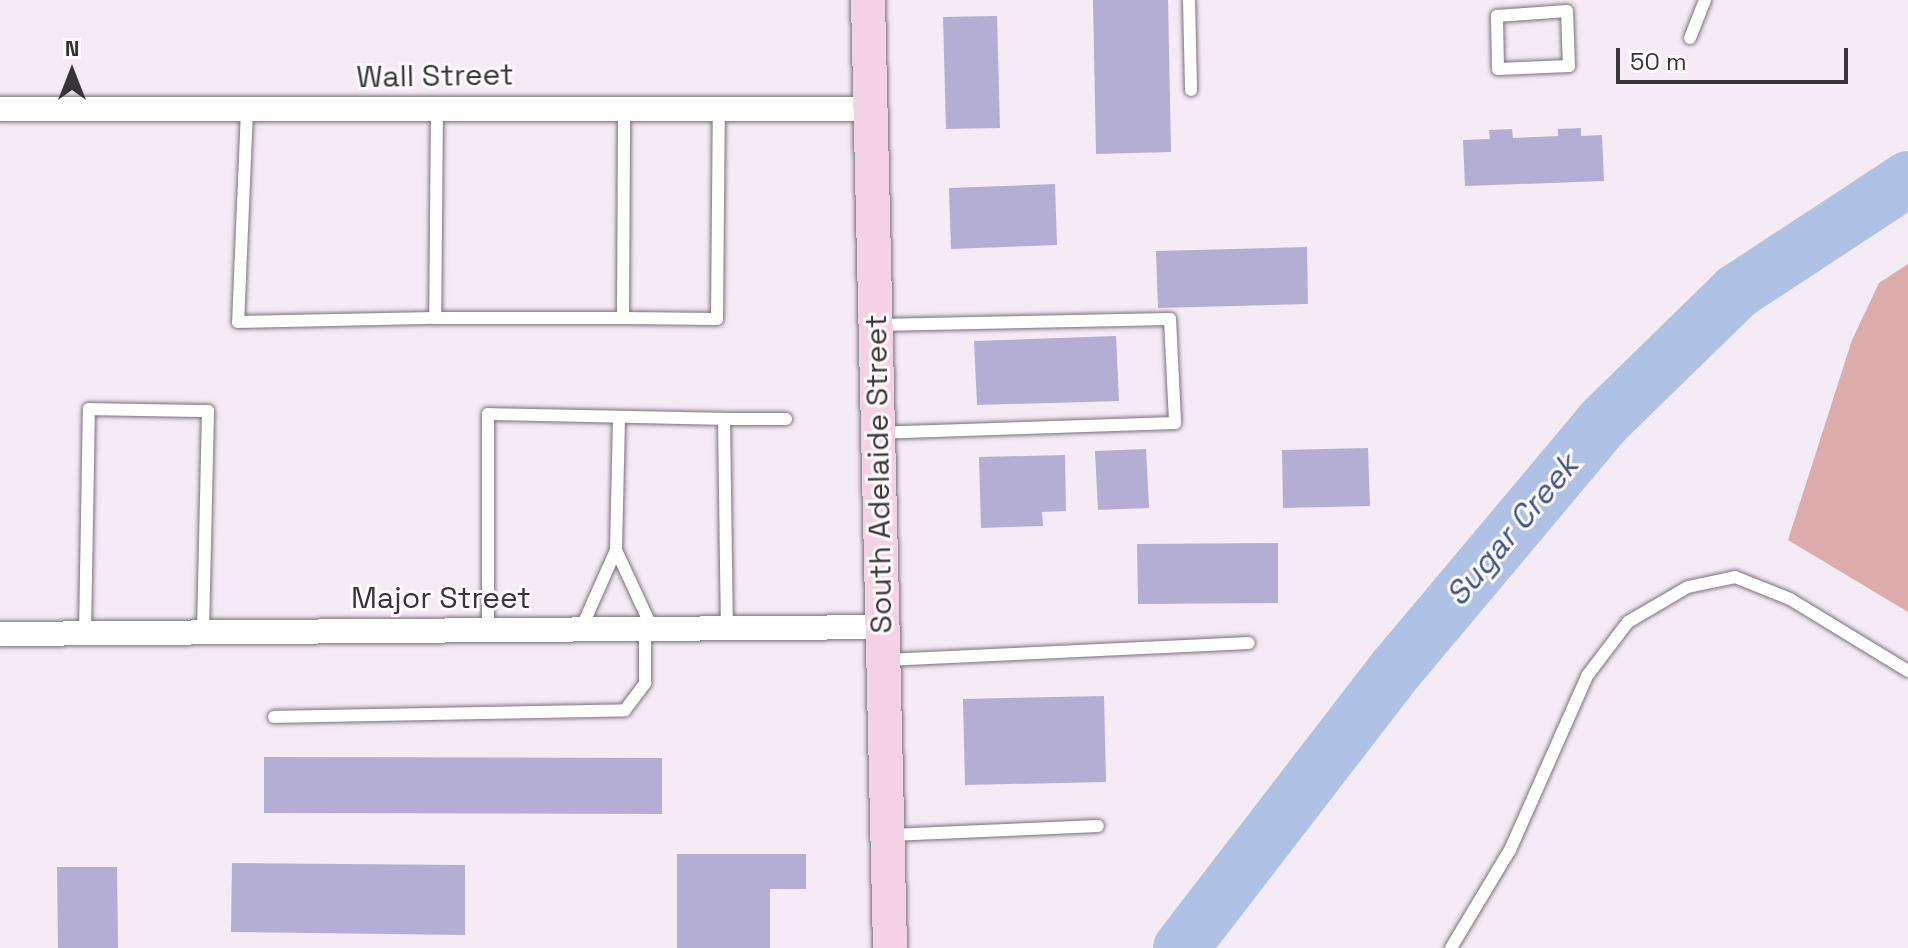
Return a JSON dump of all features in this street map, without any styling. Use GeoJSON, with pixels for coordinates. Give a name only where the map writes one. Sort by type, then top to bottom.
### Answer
{"type":"FeatureCollection","features":[{"type":"Feature","properties":{"kind":"street","name":"South Adelaide Street"},"geometry":{"type":"LineString","coordinates":[[868,0],[890,948]]}},
{"type":"Feature","properties":{"kind":"street","name":"Wall Street"},"geometry":{"type":"LineString","coordinates":[[0,109],[870,109]]}},
{"type":"Feature","properties":{"kind":"street","name":"Major Street"},"geometry":{"type":"LineString","coordinates":[[0,634],[727,628],[883,643]]}},
{"type":"Feature","properties":{"kind":"lane"},"geometry":{"type":"LineString","coordinates":[[1189,0],[1191,90]]}},
{"type":"Feature","properties":{"kind":"lane"},"geometry":{"type":"LineString","coordinates":[[1690,38],[1705,0]]}},
{"type":"Feature","properties":{"kind":"lane"},"geometry":{"type":"LineString","coordinates":[[1532,6],[1567,11],[1569,66],[1498,69],[1497,16],[1532,6]]}},
{"type":"Feature","properties":{"kind":"lane"},"geometry":{"type":"LineString","coordinates":[[435,318],[437,108]]}},
{"type":"Feature","properties":{"kind":"lane"},"geometry":{"type":"LineString","coordinates":[[623,318],[624,108]]}},
{"type":"Feature","properties":{"kind":"lane"},"geometry":{"type":"LineString","coordinates":[[247,110],[238,322],[435,318],[717,319],[719,108]]}},
{"type":"Feature","properties":{"kind":"lane"},"geometry":{"type":"LineString","coordinates":[[875,325],[1170,319],[1175,423],[878,433]]}},
{"type":"Feature","properties":{"kind":"lane"},"geometry":{"type":"LineString","coordinates":[[85,633],[89,409],[208,411],[203,632]]}},
{"type":"Feature","properties":{"kind":"lane"},"geometry":{"type":"LineString","coordinates":[[488,630],[488,414],[786,419]]}},
{"type":"Feature","properties":{"kind":"lane"},"geometry":{"type":"LineString","coordinates":[[581,629],[616,550],[619,417]]}},
{"type":"Feature","properties":{"kind":"lane"},"geometry":{"type":"LineString","coordinates":[[724,419],[727,628]]}},
{"type":"Feature","properties":{"kind":"lane"},"geometry":{"type":"LineString","coordinates":[[274,717],[625,710],[645,683],[648,629],[616,550]]}},
{"type":"Feature","properties":{"kind":"lane"},"geometry":{"type":"LineString","coordinates":[[1451,948],[1510,850],[1587,676],[1628,622],[1688,587],[1735,577],[1790,599],[1908,671]]}},
{"type":"Feature","properties":{"kind":"lane"},"geometry":{"type":"LineString","coordinates":[[883,643],[1060,657],[1249,643]]}},
{"type":"Feature","properties":{"kind":"lane"},"geometry":{"type":"LineString","coordinates":[[888,835],[1098,826]]}},
{"type":"Feature","properties":{"kind":"shaded area"},"geometry":{"type":"Polygon","coordinates":[[[1908,264],[1908,612],[1788,540],[1852,340],[1879,283],[1908,264]]]}},
{"type":"Feature","properties":{"kind":"building"},"geometry":{"type":"Polygon","coordinates":[[[1093,0],[1168,0],[1171,152],[1096,154],[1093,0]]]}},
{"type":"Feature","properties":{"kind":"building"},"geometry":{"type":"Polygon","coordinates":[[[997,16],[1000,128],[946,129],[943,17],[997,16]]]}},
{"type":"Feature","properties":{"kind":"building"},"geometry":{"type":"Polygon","coordinates":[[[1581,128],[1581,136],[1602,135],[1604,181],[1465,186],[1463,140],[1490,139],[1489,130],[1512,129],[1513,138],[1558,136],[1558,129],[1581,128]]]}},
{"type":"Feature","properties":{"kind":"building"},"geometry":{"type":"Polygon","coordinates":[[[1055,184],[1057,245],[951,249],[949,188],[1055,184]]]}},
{"type":"Feature","properties":{"kind":"building"},"geometry":{"type":"Polygon","coordinates":[[[1307,247],[1308,304],[1158,308],[1156,251],[1307,247]]]}},
{"type":"Feature","properties":{"kind":"building"},"geometry":{"type":"Polygon","coordinates":[[[1116,336],[1119,401],[977,405],[974,341],[1116,336]]]}},
{"type":"Feature","properties":{"kind":"building"},"geometry":{"type":"Polygon","coordinates":[[[1368,448],[1370,506],[1283,508],[1282,450],[1368,448]]]}},
{"type":"Feature","properties":{"kind":"building"},"geometry":{"type":"Polygon","coordinates":[[[1146,449],[1149,508],[1098,510],[1095,451],[1146,449]]]}},
{"type":"Feature","properties":{"kind":"building"},"geometry":{"type":"Polygon","coordinates":[[[1065,455],[1066,511],[1042,512],[1043,526],[981,528],[979,457],[1065,455]]]}},
{"type":"Feature","properties":{"kind":"building"},"geometry":{"type":"Polygon","coordinates":[[[1278,543],[1278,603],[1138,604],[1137,544],[1278,543]]]}},
{"type":"Feature","properties":{"kind":"building"},"geometry":{"type":"Polygon","coordinates":[[[1104,696],[1106,782],[965,785],[963,699],[1104,696]]]}},
{"type":"Feature","properties":{"kind":"building"},"geometry":{"type":"Polygon","coordinates":[[[264,757],[662,758],[662,814],[264,813],[264,757]]]}},
{"type":"Feature","properties":{"kind":"building"},"geometry":{"type":"Polygon","coordinates":[[[677,854],[806,854],[806,889],[770,889],[770,948],[677,948],[677,854]]]}},
{"type":"Feature","properties":{"kind":"building"},"geometry":{"type":"Polygon","coordinates":[[[232,863],[465,865],[465,935],[231,932],[232,863]]]}},
{"type":"Feature","properties":{"kind":"building"},"geometry":{"type":"Polygon","coordinates":[[[57,867],[117,867],[118,948],[58,948],[57,867]]]}},
{"type":"Feature","properties":{"kind":"waterway","name":"Sugar Creek"},"geometry":{"type":"LineString","coordinates":[[1181,948],[1396,669],[1603,422],[1736,292],[1908,179]]}}]}
